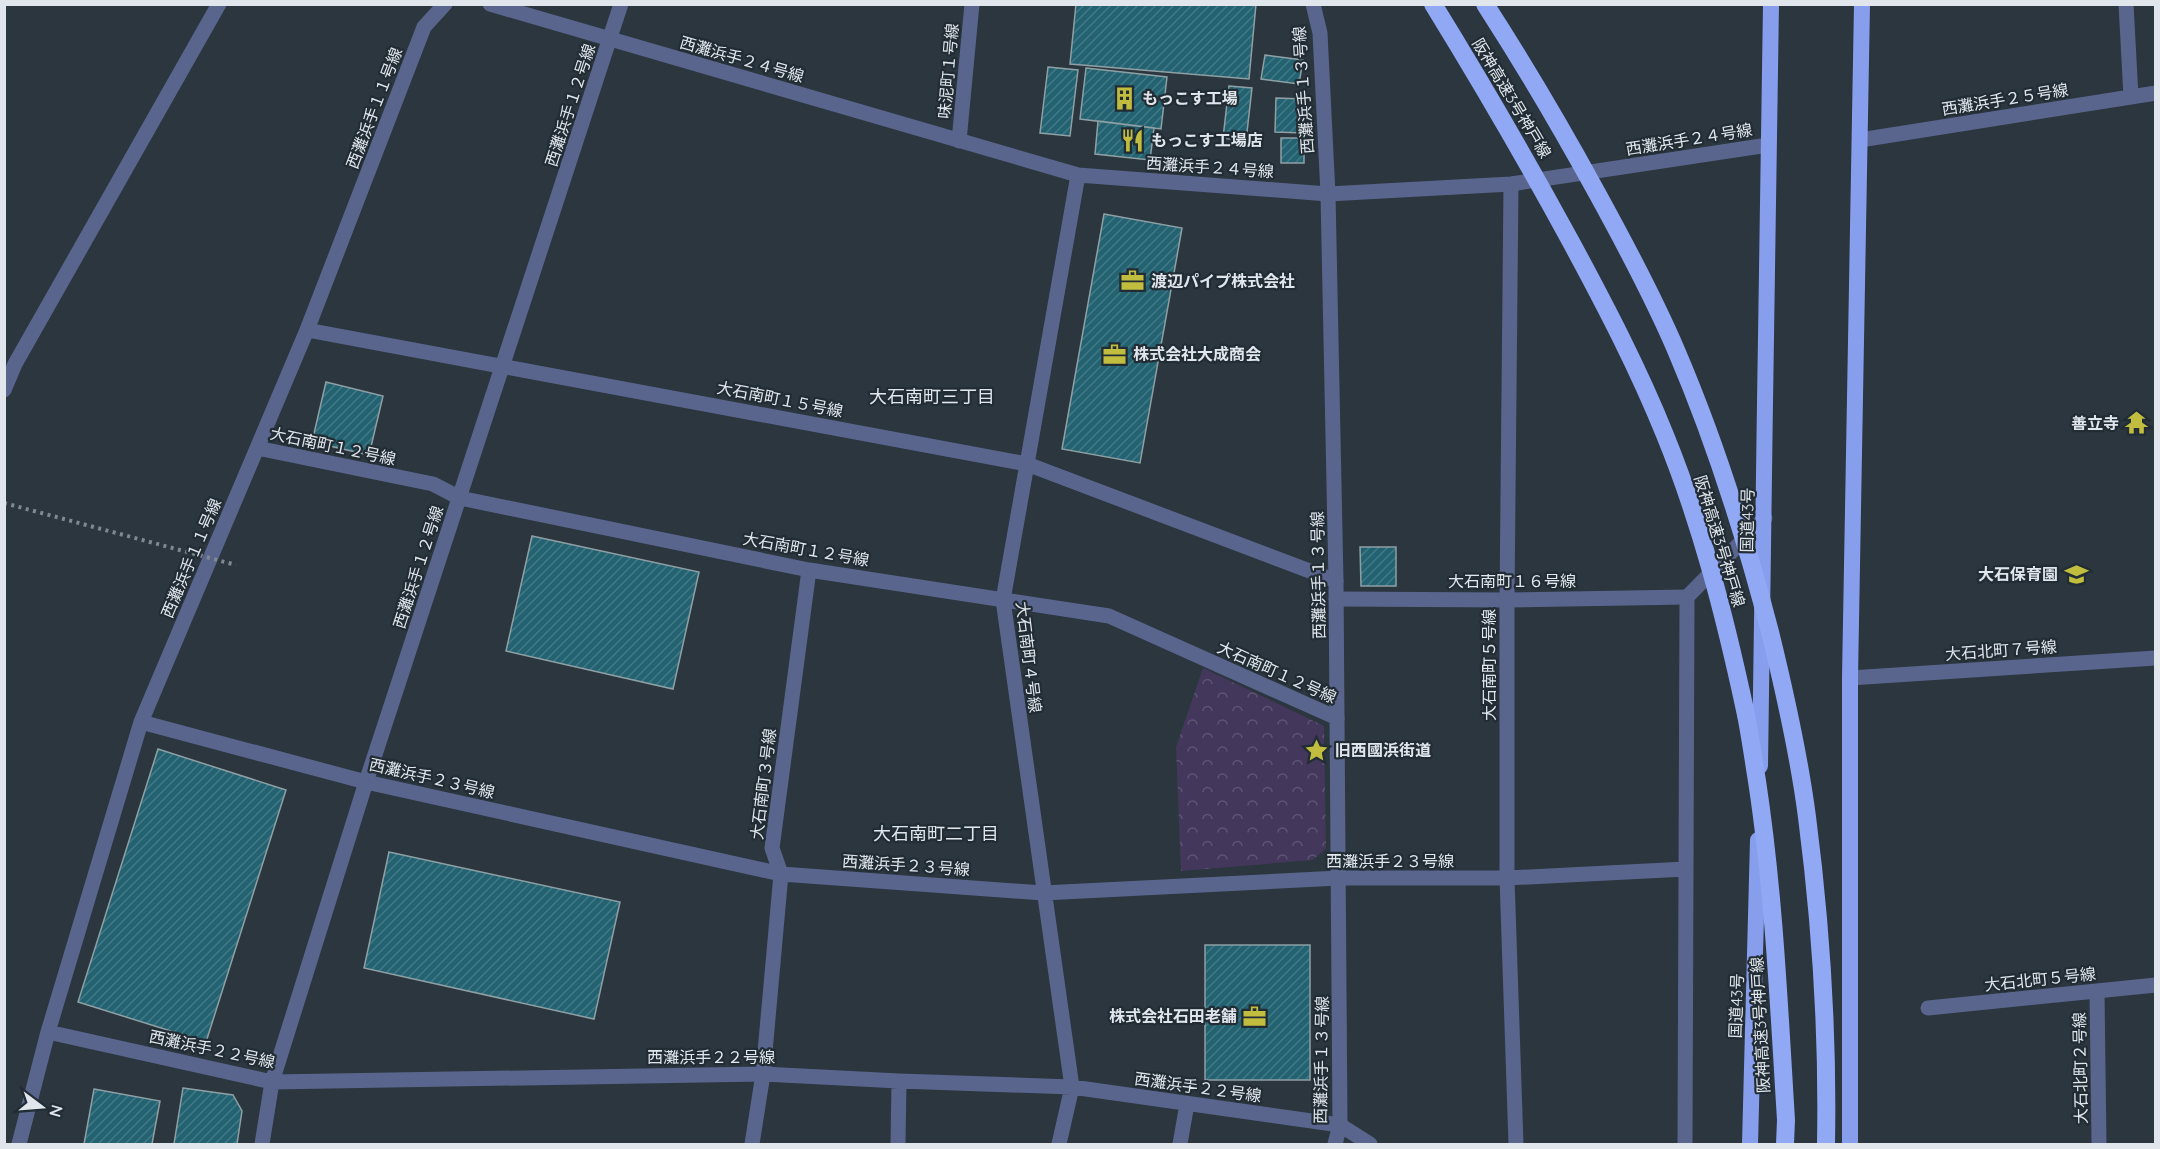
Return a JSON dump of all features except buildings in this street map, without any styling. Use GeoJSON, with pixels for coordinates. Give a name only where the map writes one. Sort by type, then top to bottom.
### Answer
{"type":"FeatureCollection","features":[{"type":"Feature","properties":{"kind":"highway","name":"阪神高速3号神戸線"},"geometry":{"type":"LineString","coordinates":[[1433,4],[1521,150],[1617,328],[1666,437],[1694,514],[1717,593],[1746,712],[1766,838],[1777,963],[1786,1120],[1785,1144]]}},
{"type":"Feature","properties":{"kind":"highway","name":"阪神高速3号神戸線"},"geometry":{"type":"LineString","coordinates":[[1485,4],[1568,141],[1637,266],[1676,350],[1706,426],[1755,576],[1786,698],[1807,816],[1821,963],[1827,1144]]}},
{"type":"Feature","properties":{"kind":"highway","name":"国道43号"},"geometry":{"type":"LineString","coordinates":[[1750,1144],[1765,518],[1771,4]]}},
{"type":"Feature","properties":{"kind":"highway"},"geometry":{"type":"LineString","coordinates":[[1850,1144],[1850,678],[1862,4]]}},
{"type":"Feature","properties":{"kind":"street"},"geometry":{"type":"LineString","coordinates":[[4,390],[15,363],[219,4]]}},
{"type":"Feature","properties":{"kind":"street","name":"西灘浜手１１号線"},"geometry":{"type":"LineString","coordinates":[[19,1144],[48,1032],[141,722],[307,330],[424,27],[445,4]]}},
{"type":"Feature","properties":{"kind":"street","name":"西灘浜手２４号線"},"geometry":{"type":"LineString","coordinates":[[490,4],[1078,175],[1328,195],[1511,184],[1768,145]]}},
{"type":"Feature","properties":{"kind":"street","name":"西灘浜手１２号線"},"geometry":{"type":"LineString","coordinates":[[262,1144],[272,1082],[366,782],[621,4]]}},
{"type":"Feature","properties":{"kind":"street","name":"味泥町１号線"},"geometry":{"type":"LineString","coordinates":[[960,141],[972,4]]}},
{"type":"Feature","properties":{"kind":"street","name":"西灘浜手１３号線"},"geometry":{"type":"LineString","coordinates":[[1313,4],[1320,33],[1328,195],[1336,581],[1340,1125],[1335,1144]]}},
{"type":"Feature","properties":{"kind":"street"},"geometry":{"type":"LineString","coordinates":[[2126,4],[2131,97]]}},
{"type":"Feature","properties":{"kind":"street","name":"西灘浜手２５号線"},"geometry":{"type":"LineString","coordinates":[[1860,140],[2156,93]]}},
{"type":"Feature","properties":{"kind":"street","name":"大石南町４号線"},"geometry":{"type":"LineString","coordinates":[[1059,1144],[1072,1087],[1003,600],[1078,175]]}},
{"type":"Feature","properties":{"kind":"street","name":"大石南町５号線"},"geometry":{"type":"LineString","coordinates":[[1511,184],[1507,878],[1516,1144]]}},
{"type":"Feature","properties":{"kind":"street","name":"大石南町１５号線"},"geometry":{"type":"LineString","coordinates":[[307,330],[1028,464],[1336,581]]}},
{"type":"Feature","properties":{"kind":"street","name":"大石南町１２号線"},"geometry":{"type":"LineString","coordinates":[[257,448],[433,484],[460,498],[808,570],[1109,616],[1337,718]]}},
{"type":"Feature","properties":{"kind":"street"},"geometry":{"type":"LineString","coordinates":[[1685,1144],[1687,597],[1765,518]]}},
{"type":"Feature","properties":{"kind":"street","name":"大石南町３号線"},"geometry":{"type":"LineString","coordinates":[[752,1144],[763,1074],[781,874],[772,848],[808,570]]}},
{"type":"Feature","properties":{"kind":"street","name":"大石南町１６号線"},"geometry":{"type":"LineString","coordinates":[[1336,599],[1507,600],[1687,597]]}},
{"type":"Feature","properties":{"kind":"street","name":"大石北町７号線"},"geometry":{"type":"LineString","coordinates":[[1850,678],[2156,658]]}},
{"type":"Feature","properties":{"kind":"street","name":"西灘浜手２３号線"},"geometry":{"type":"LineString","coordinates":[[141,722],[366,782],[781,874],[1043,892],[1339,878],[1507,878],[1686,869]]}},
{"type":"Feature","properties":{"kind":"street","name":"大石北町５号線"},"geometry":{"type":"LineString","coordinates":[[1928,1008],[2156,985]]}},
{"type":"Feature","properties":{"kind":"street","name":"大石北町２号線"},"geometry":{"type":"LineString","coordinates":[[2097,991],[2099,1144]]}},
{"type":"Feature","properties":{"kind":"street","name":"西灘浜手２２号線"},"geometry":{"type":"LineString","coordinates":[[48,1032],[272,1082],[763,1074],[899,1082],[1072,1087],[1340,1125],[1370,1144]]}},
{"type":"Feature","properties":{"kind":"street"},"geometry":{"type":"LineString","coordinates":[[898,1144],[899,1082]]}},
{"type":"Feature","properties":{"kind":"street"},"geometry":{"type":"LineString","coordinates":[[1180,1144],[1187,1104]]}},
{"type":"Feature","properties":{"kind":"path"},"geometry":{"type":"LineString","coordinates":[[4,503],[236,565]]}},
{"type":"Feature","properties":{"kind":"green space"},"geometry":{"type":"Polygon","coordinates":[[[1203,668],[1324,726],[1326,848],[1313,860],[1181,871],[1176,747],[1203,668]]]}},
{"type":"Feature","properties":{"kind":"place","name":"もっこす工場"},"geometry":{"type":"Point","coordinates":[1124,98]}},
{"type":"Feature","properties":{"kind":"place","name":"もっこす工場店"},"geometry":{"type":"Point","coordinates":[1133,140]}},
{"type":"Feature","properties":{"kind":"place","name":"渡辺パイプ株式会社"},"geometry":{"type":"Point","coordinates":[1133,281]}},
{"type":"Feature","properties":{"kind":"place","name":"株式会社大成商会"},"geometry":{"type":"Point","coordinates":[1115,354]}},
{"type":"Feature","properties":{"kind":"place","name":"善立寺"},"geometry":{"type":"Point","coordinates":[2137,423]}},
{"type":"Feature","properties":{"kind":"place","name":"大石保育園"},"geometry":{"type":"Point","coordinates":[2076,574]}},
{"type":"Feature","properties":{"kind":"place","name":"旧西國浜街道"},"geometry":{"type":"Point","coordinates":[1317,750]}},
{"type":"Feature","properties":{"kind":"place","name":"株式会社石田老舗"},"geometry":{"type":"Point","coordinates":[1255,1016]}},
{"type":"Feature","properties":{"kind":"district","name":"大石南町三丁目"},"geometry":{"type":"Point","coordinates":[932,396]}},
{"type":"Feature","properties":{"kind":"district","name":"大石南町二丁目"},"geometry":{"type":"Point","coordinates":[936,833]}}]}
